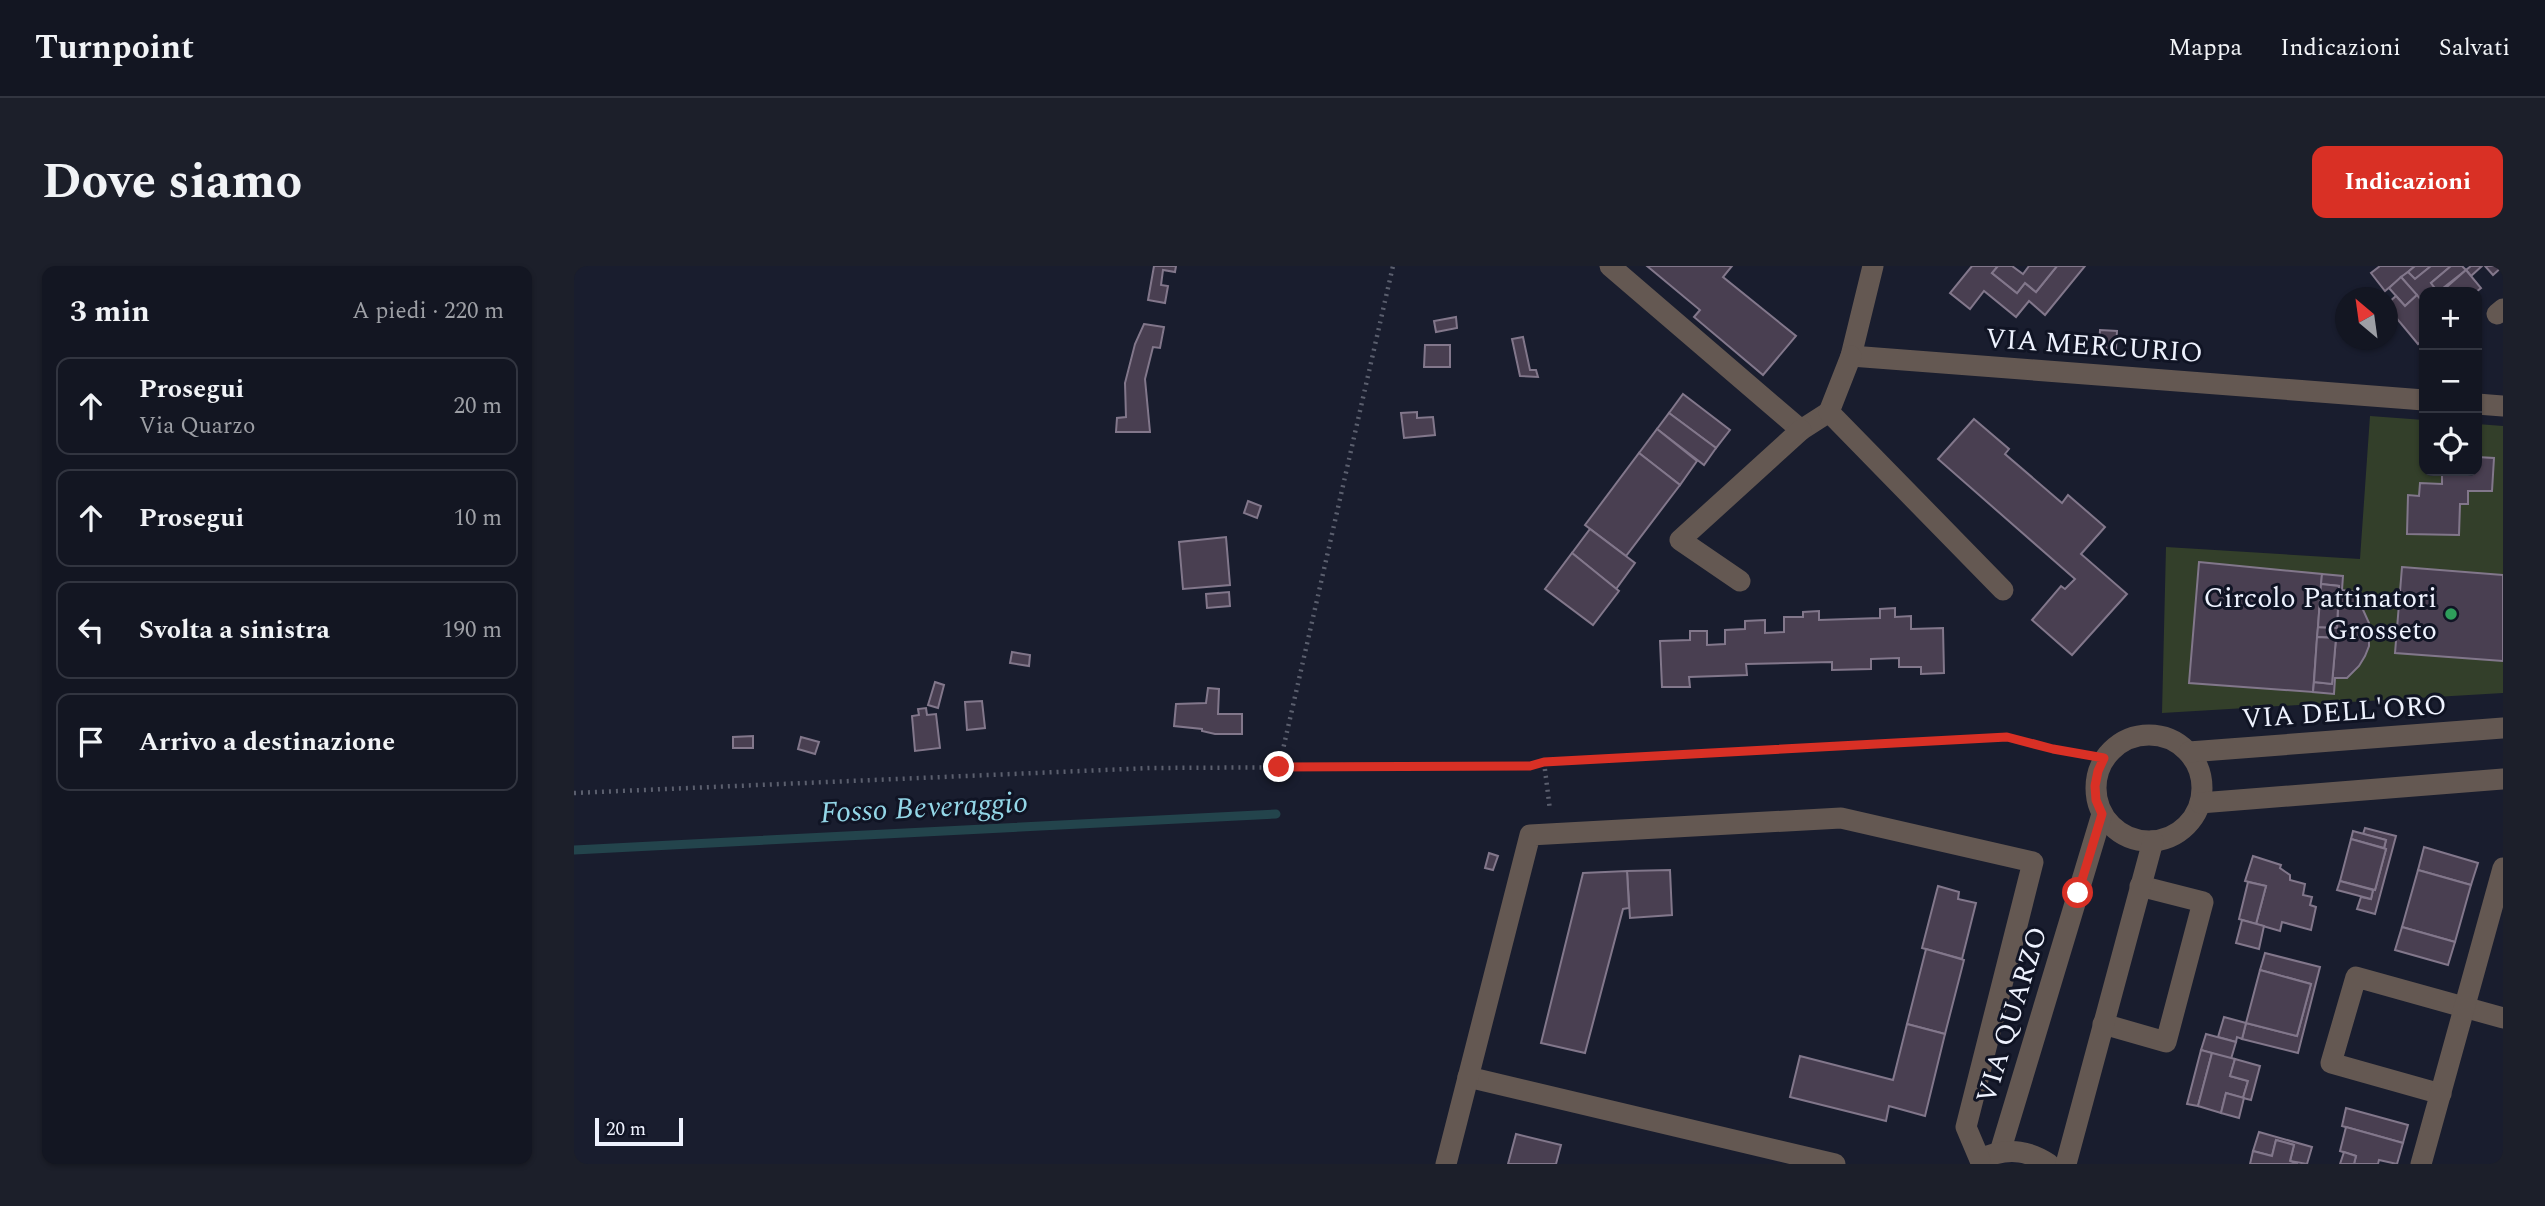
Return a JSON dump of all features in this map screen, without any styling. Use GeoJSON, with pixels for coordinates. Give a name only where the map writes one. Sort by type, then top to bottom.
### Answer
{"type":"FeatureCollection","features":[{"type":"Feature","properties":{"kind":"street"},"geometry":{"type":"LineString","coordinates":[[1610,266],[1801,430]]}},
{"type":"Feature","properties":{"kind":"street"},"geometry":{"type":"LineString","coordinates":[[1740,581],[1680,540],[1801,430],[1829,412],[1851,356],[1873,266]]}},
{"type":"Feature","properties":{"kind":"street","name":"VIA MERCURIO"},"geometry":{"type":"LineString","coordinates":[[1851,356],[2419,400]]}},
{"type":"Feature","properties":{"kind":"street"},"geometry":{"type":"LineString","coordinates":[[2482,404],[2503,406]]}},
{"type":"Feature","properties":{"kind":"street"},"geometry":{"type":"LineString","coordinates":[[1829,412],[2003,590]]}},
{"type":"Feature","properties":{"kind":"street","name":"VIA DELL'ORO"},"geometry":{"type":"LineString","coordinates":[[2189,752],[2503,727]]}},
{"type":"Feature","properties":{"kind":"street"},"geometry":{"type":"LineString","coordinates":[[2161,735],[2176,741],[2189,752],[2198,767],[2202,785],[2200,803],[2193,817],[2182,829],[2153,841],[2137,840],[2123,835],[2111,826],[2096,800],[2095,786],[2104,758],[2115,746],[2129,737],[2161,735]]}},
{"type":"Feature","properties":{"kind":"street"},"geometry":{"type":"LineString","coordinates":[[2200,803],[2503,779]]}},
{"type":"Feature","properties":{"kind":"street","name":"VIA QUARZO"},"geometry":{"type":"LineString","coordinates":[[2000,1152],[2102,814]]}},
{"type":"Feature","properties":{"kind":"street"},"geometry":{"type":"LineString","coordinates":[[1446,1164],[1530,835],[1841,818],[2033,862],[1966,1127],[1978,1162],[2000,1152],[2018,1151],[2036,1156],[2049,1164]]}},
{"type":"Feature","properties":{"kind":"street"},"geometry":{"type":"LineString","coordinates":[[2066,1164],[2153,841]]}},
{"type":"Feature","properties":{"kind":"street"},"geometry":{"type":"LineString","coordinates":[[2421,1164],[2503,868]]}},
{"type":"Feature","properties":{"kind":"street"},"geometry":{"type":"LineString","coordinates":[[2103,1024],[2166,1042],[2203,902],[2140,886]]}},
{"type":"Feature","properties":{"kind":"street"},"geometry":{"type":"LineString","coordinates":[[2441,1094],[2331,1063],[2356,977],[2503,1017]]}},
{"type":"Feature","properties":{"kind":"street"},"geometry":{"type":"LineString","coordinates":[[1468,1077],[1835,1164]]}},
{"type":"Feature","properties":{"kind":"path"},"geometry":{"type":"LineString","coordinates":[[1279,767],[1393,266]]}},
{"type":"Feature","properties":{"kind":"path"},"geometry":{"type":"LineString","coordinates":[[574,793],[1150,768],[1530,766],[1544,762],[2007,737],[2104,758]]}},
{"type":"Feature","properties":{"kind":"path"},"geometry":{"type":"LineString","coordinates":[[1544,762],[1553,834]]}},
{"type":"Feature","properties":{"kind":"green space"},"geometry":{"type":"Polygon","coordinates":[[[2370,416],[2419,420],[2419,476],[2482,476],[2482,424],[2503,426],[2503,693],[2162,713],[2166,547],[2360,559],[2370,416]]]}},
{"type":"Feature","properties":{"kind":"building"},"geometry":{"type":"Polygon","coordinates":[[[1154,266],[1176,266],[1175,272],[1163,270],[1161,285],[1168,286],[1165,303],[1148,300],[1154,266]]]}},
{"type":"Feature","properties":{"kind":"building"},"geometry":{"type":"Polygon","coordinates":[[[1647,266],[1732,266],[1723,277],[1796,336],[1763,375],[1694,317],[1700,310],[1647,266]]]}},
{"type":"Feature","properties":{"kind":"building"},"geometry":{"type":"Polygon","coordinates":[[[1972,266],[1998,266],[1992,273],[2017,293],[2025,283],[2036,292],[2057,266],[2085,266],[2045,315],[2029,301],[2016,317],[1984,291],[1970,309],[1950,293],[1972,266]]]}},
{"type":"Feature","properties":{"kind":"building"},"geometry":{"type":"Polygon","coordinates":[[[1998,266],[2012,266],[2023,274],[2029,266],[2057,266],[2036,292],[2025,283],[2017,293],[1992,273],[1998,266]]]}},
{"type":"Feature","properties":{"kind":"building"},"geometry":{"type":"Polygon","coordinates":[[[2380,266],[2415,266],[2390,287],[2382,287],[2371,273],[2380,266]]]}},
{"type":"Feature","properties":{"kind":"building"},"geometry":{"type":"Polygon","coordinates":[[[2415,266],[2431,266],[2415,279],[2408,272],[2415,266]]]}},
{"type":"Feature","properties":{"kind":"building"},"geometry":{"type":"Polygon","coordinates":[[[2431,266],[2451,266],[2431,283],[2434,287],[2419,287],[2419,298],[2401,277],[2408,272],[2415,279],[2431,266]]]}},
{"type":"Feature","properties":{"kind":"building"},"geometry":{"type":"Polygon","coordinates":[[[2451,266],[2462,266],[2466,270],[2444,287],[2434,287],[2431,283],[2451,266]]]}},
{"type":"Feature","properties":{"kind":"building"},"geometry":{"type":"Polygon","coordinates":[[[2471,266],[2482,266],[2471,276],[2466,270],[2471,266]]]}},
{"type":"Feature","properties":{"kind":"building"},"geometry":{"type":"Polygon","coordinates":[[[2485,266],[2503,266],[2493,275],[2485,266]]]}},
{"type":"Feature","properties":{"kind":"building"},"geometry":{"type":"Polygon","coordinates":[[[2466,270],[2480,287],[2447,287],[2466,270]]]}},
{"type":"Feature","properties":{"kind":"building"},"geometry":{"type":"Polygon","coordinates":[[[2401,277],[2417,295],[2405,306],[2398,298],[2398,287],[2390,287],[2401,277]]]}},
{"type":"Feature","properties":{"kind":"building"},"geometry":{"type":"Polygon","coordinates":[[[2417,295],[2419,298],[2418,344],[2398,320],[2398,298],[2405,306],[2417,295]]]}},
{"type":"Feature","properties":{"kind":"building"},"geometry":{"type":"Polygon","coordinates":[[[1456,317],[1457,328],[1436,332],[1434,321],[1456,317]]]}},
{"type":"Feature","properties":{"kind":"building"},"geometry":{"type":"Polygon","coordinates":[[[1144,324],[1164,327],[1160,348],[1153,347],[1145,379],[1150,432],[1116,432],[1117,418],[1126,417],[1125,383],[1135,344],[1144,324]]]}},
{"type":"Feature","properties":{"kind":"building"},"geometry":{"type":"Polygon","coordinates":[[[2100,330],[2117,331],[2116,349],[2099,347],[2100,330]]]}},
{"type":"Feature","properties":{"kind":"building"},"geometry":{"type":"Polygon","coordinates":[[[1523,337],[1530,370],[1536,370],[1538,377],[1520,376],[1512,339],[1523,337]]]}},
{"type":"Feature","properties":{"kind":"building"},"geometry":{"type":"Polygon","coordinates":[[[1425,345],[1450,345],[1450,367],[1424,367],[1425,345]]]}},
{"type":"Feature","properties":{"kind":"building"},"geometry":{"type":"Polygon","coordinates":[[[1683,394],[1730,430],[1716,448],[1669,413],[1683,394]]]}},
{"type":"Feature","properties":{"kind":"building"},"geometry":{"type":"Polygon","coordinates":[[[1417,412],[1417,418],[1433,417],[1435,435],[1404,438],[1401,413],[1417,412]]]}},
{"type":"Feature","properties":{"kind":"building"},"geometry":{"type":"Polygon","coordinates":[[[1669,413],[1716,448],[1704,465],[1657,429],[1669,413]]]}},
{"type":"Feature","properties":{"kind":"building"},"geometry":{"type":"Polygon","coordinates":[[[1974,419],[2009,449],[2005,454],[2062,503],[2068,495],[2105,527],[2081,554],[2127,594],[2072,655],[2032,620],[2061,586],[2065,589],[2075,579],[1938,459],[1974,419]]]}},
{"type":"Feature","properties":{"kind":"building"},"geometry":{"type":"Polygon","coordinates":[[[1657,429],[1697,461],[1680,485],[1639,453],[1657,429]]]}},
{"type":"Feature","properties":{"kind":"building"},"geometry":{"type":"Polygon","coordinates":[[[1639,453],[1680,485],[1626,556],[1585,525],[1639,453]]]}},
{"type":"Feature","properties":{"kind":"building"},"geometry":{"type":"Polygon","coordinates":[[[2482,457],[2494,458],[2492,491],[2468,491],[2468,504],[2460,504],[2459,535],[2407,534],[2408,495],[2419,496],[2420,483],[2442,484],[2442,476],[2482,476],[2482,457]]]}},
{"type":"Feature","properties":{"kind":"building"},"geometry":{"type":"Polygon","coordinates":[[[1248,501],[1261,506],[1257,518],[1244,513],[1248,501]]]}},
{"type":"Feature","properties":{"kind":"building"},"geometry":{"type":"Polygon","coordinates":[[[1590,529],[1635,563],[1616,589],[1572,553],[1590,529]]]}},
{"type":"Feature","properties":{"kind":"building"},"geometry":{"type":"Polygon","coordinates":[[[1226,537],[1230,585],[1183,589],[1179,542],[1226,537]]]}},
{"type":"Feature","properties":{"kind":"building"},"geometry":{"type":"Polygon","coordinates":[[[1572,553],[1619,591],[1593,625],[1545,589],[1572,553]]]}},
{"type":"Feature","properties":{"kind":"building"},"geometry":{"type":"Polygon","coordinates":[[[2199,562],[2322,574],[2313,692],[2189,683],[2199,562]]]}},
{"type":"Feature","properties":{"kind":"building","name":"Circolo Pattinatori Grosseto"},"geometry":{"type":"Polygon","coordinates":[[[2402,567],[2503,575],[2503,661],[2395,653],[2402,567]]]}},
{"type":"Feature","properties":{"kind":"building"},"geometry":{"type":"Polygon","coordinates":[[[2322,574],[2343,576],[2342,590],[2355,592],[2369,623],[2369,646],[2365,656],[2347,678],[2335,678],[2334,694],[2313,692],[2314,682],[2332,684],[2336,638],[2317,637],[2318,627],[2337,628],[2339,586],[2321,584],[2322,574]]]}},
{"type":"Feature","properties":{"kind":"building"},"geometry":{"type":"Polygon","coordinates":[[[2321,584],[2339,586],[2337,628],[2318,627],[2321,584]]]}},
{"type":"Feature","properties":{"kind":"building"},"geometry":{"type":"Polygon","coordinates":[[[1229,592],[1230,606],[1207,608],[1206,594],[1229,592]]]}},
{"type":"Feature","properties":{"kind":"building"},"geometry":{"type":"Polygon","coordinates":[[[1895,608],[1895,617],[1911,616],[1911,629],[1943,628],[1944,673],[1921,674],[1921,667],[1899,667],[1899,658],[1871,659],[1871,669],[1832,670],[1832,662],[1746,664],[1747,675],[1689,677],[1690,687],[1662,687],[1660,641],[1690,640],[1690,631],[1707,631],[1707,645],[1725,644],[1725,630],[1745,629],[1745,621],[1765,620],[1765,633],[1784,632],[1784,617],[1803,617],[1803,612],[1819,611],[1819,620],[1880,618],[1880,609],[1895,608]]]}},
{"type":"Feature","properties":{"kind":"building"},"geometry":{"type":"Polygon","coordinates":[[[2317,637],[2336,638],[2332,684],[2314,682],[2317,637]]]}},
{"type":"Feature","properties":{"kind":"building"},"geometry":{"type":"Polygon","coordinates":[[[1012,652],[1030,655],[1029,666],[1010,663],[1012,652]]]}},
{"type":"Feature","properties":{"kind":"building"},"geometry":{"type":"Polygon","coordinates":[[[935,682],[944,685],[938,708],[928,705],[935,682]]]}},
{"type":"Feature","properties":{"kind":"building"},"geometry":{"type":"Polygon","coordinates":[[[1208,688],[1219,689],[1218,714],[1242,714],[1242,734],[1215,734],[1202,729],[1174,726],[1176,704],[1206,703],[1208,688]]]}},
{"type":"Feature","properties":{"kind":"building"},"geometry":{"type":"Polygon","coordinates":[[[982,701],[985,728],[967,730],[965,702],[982,701]]]}},
{"type":"Feature","properties":{"kind":"building"},"geometry":{"type":"Polygon","coordinates":[[[926,708],[927,715],[936,714],[940,748],[915,751],[912,716],[919,715],[918,709],[926,708]]]}},
{"type":"Feature","properties":{"kind":"building"},"geometry":{"type":"Polygon","coordinates":[[[753,736],[753,748],[733,748],[733,737],[753,736]]]}},
{"type":"Feature","properties":{"kind":"building"},"geometry":{"type":"Polygon","coordinates":[[[801,737],[819,742],[815,754],[798,749],[801,737]]]}},
{"type":"Feature","properties":{"kind":"building"},"geometry":{"type":"Polygon","coordinates":[[[2365,828],[2396,836],[2375,914],[2357,909],[2361,897],[2371,899],[2375,890],[2386,840],[2363,834],[2365,828]]]}},
{"type":"Feature","properties":{"kind":"building"},"geometry":{"type":"Polygon","coordinates":[[[2353,831],[2386,840],[2384,848],[2351,839],[2353,831]]]}},
{"type":"Feature","properties":{"kind":"building"},"geometry":{"type":"Polygon","coordinates":[[[2351,839],[2386,849],[2375,890],[2340,881],[2351,839]]]}},
{"type":"Feature","properties":{"kind":"building"},"geometry":{"type":"Polygon","coordinates":[[[2424,847],[2478,863],[2471,885],[2418,870],[2424,847]]]}},
{"type":"Feature","properties":{"kind":"building"},"geometry":{"type":"Polygon","coordinates":[[[1489,853],[1498,856],[1493,870],[1485,868],[1489,853]]]}},
{"type":"Feature","properties":{"kind":"building"},"geometry":{"type":"Polygon","coordinates":[[[2253,856],[2281,865],[2280,868],[2290,875],[2290,880],[2305,884],[2303,895],[2312,897],[2310,905],[2316,907],[2311,930],[2282,922],[2280,931],[2256,924],[2266,886],[2245,881],[2253,856]]]}},
{"type":"Feature","properties":{"kind":"building"},"geometry":{"type":"Polygon","coordinates":[[[1670,870],[1672,915],[1630,918],[1627,871],[1670,870]]]}},
{"type":"Feature","properties":{"kind":"building"},"geometry":{"type":"Polygon","coordinates":[[[2418,870],[2471,885],[2455,942],[2402,927],[2418,870]]]}},
{"type":"Feature","properties":{"kind":"building"},"geometry":{"type":"Polygon","coordinates":[[[1627,871],[1629,908],[1623,909],[1585,1053],[1541,1043],[1583,873],[1627,871]]]}},
{"type":"Feature","properties":{"kind":"building"},"geometry":{"type":"Polygon","coordinates":[[[2340,881],[2373,890],[2371,899],[2337,890],[2340,881]]]}},
{"type":"Feature","properties":{"kind":"building"},"geometry":{"type":"Polygon","coordinates":[[[2248,882],[2266,886],[2256,924],[2239,919],[2248,882]]]}},
{"type":"Feature","properties":{"kind":"building"},"geometry":{"type":"Polygon","coordinates":[[[1938,886],[1959,892],[1958,899],[1976,903],[1962,959],[1922,948],[1938,886]]]}},
{"type":"Feature","properties":{"kind":"building"},"geometry":{"type":"Polygon","coordinates":[[[2242,920],[2264,926],[2259,949],[2236,943],[2242,920]]]}},
{"type":"Feature","properties":{"kind":"building"},"geometry":{"type":"Polygon","coordinates":[[[2402,927],[2455,942],[2448,965],[2395,950],[2402,927]]]}},
{"type":"Feature","properties":{"kind":"building"},"geometry":{"type":"Polygon","coordinates":[[[1926,949],[1964,960],[1945,1034],[1907,1024],[1926,949]]]}},
{"type":"Feature","properties":{"kind":"building"},"geometry":{"type":"Polygon","coordinates":[[[2265,953],[2320,967],[2298,1053],[2242,1039],[2246,1023],[2297,1036],[2311,984],[2260,970],[2265,953]]]}},
{"type":"Feature","properties":{"kind":"building"},"geometry":{"type":"Polygon","coordinates":[[[2260,970],[2311,984],[2297,1036],[2246,1023],[2260,970]]]}},
{"type":"Feature","properties":{"kind":"building"},"geometry":{"type":"Polygon","coordinates":[[[2224,1017],[2246,1023],[2242,1039],[2237,1037],[2236,1042],[2218,1037],[2224,1017]]]}},
{"type":"Feature","properties":{"kind":"building"},"geometry":{"type":"Polygon","coordinates":[[[1907,1024],[1945,1034],[1925,1116],[1889,1106],[1886,1121],[1790,1097],[1800,1056],[1893,1080],[1907,1024]]]}},
{"type":"Feature","properties":{"kind":"building"},"geometry":{"type":"Polygon","coordinates":[[[2206,1034],[2236,1042],[2231,1059],[2201,1050],[2206,1034]]]}},
{"type":"Feature","properties":{"kind":"building"},"geometry":{"type":"Polygon","coordinates":[[[2201,1050],[2212,1053],[2198,1106],[2187,1104],[2201,1050]]]}},
{"type":"Feature","properties":{"kind":"building"},"geometry":{"type":"Polygon","coordinates":[[[2212,1053],[2235,1059],[2230,1076],[2248,1081],[2243,1098],[2226,1093],[2221,1113],[2198,1106],[2212,1053]]]}},
{"type":"Feature","properties":{"kind":"building"},"geometry":{"type":"Polygon","coordinates":[[[2235,1059],[2260,1066],[2251,1100],[2243,1098],[2248,1081],[2230,1076],[2235,1059]]]}},
{"type":"Feature","properties":{"kind":"building"},"geometry":{"type":"Polygon","coordinates":[[[2226,1093],[2244,1098],[2239,1118],[2221,1113],[2226,1093]]]}},
{"type":"Feature","properties":{"kind":"building"},"geometry":{"type":"Polygon","coordinates":[[[2346,1108],[2408,1125],[2403,1143],[2342,1126],[2346,1108]]]}},
{"type":"Feature","properties":{"kind":"building"},"geometry":{"type":"Polygon","coordinates":[[[2346,1127],[2403,1143],[2397,1164],[2379,1160],[2378,1164],[2354,1164],[2356,1156],[2340,1151],[2346,1127]]]}},
{"type":"Feature","properties":{"kind":"building"},"geometry":{"type":"Polygon","coordinates":[[[2259,1132],[2312,1147],[2307,1164],[2290,1161],[2294,1145],[2276,1140],[2272,1156],[2253,1151],[2259,1132]]]}},
{"type":"Feature","properties":{"kind":"building"},"geometry":{"type":"Polygon","coordinates":[[[1516,1134],[1561,1145],[1556,1164],[1508,1164],[1516,1134]]]}},
{"type":"Feature","properties":{"kind":"building"},"geometry":{"type":"Polygon","coordinates":[[[2276,1140],[2294,1145],[2290,1161],[2298,1164],[2250,1164],[2253,1151],[2272,1156],[2276,1140]]]}},
{"type":"Feature","properties":{"kind":"building"},"geometry":{"type":"Polygon","coordinates":[[[2344,1152],[2356,1156],[2354,1164],[2340,1164],[2344,1152]]]}},
{"type":"Feature","properties":{"kind":"waterway","name":"Fosso Beveraggio"},"geometry":{"type":"LineString","coordinates":[[574,850],[1276,814]]}},
{"type":"Feature","properties":{"kind":"place","name":"Circolo Pattinatori Grosseto"},"geometry":{"type":"Point","coordinates":[2451,614]}},
{"type":"Feature","properties":{"kind":"route"},"geometry":{"type":"LineString","coordinates":[[1279,767],[1530,766],[1544,762],[2007,737],[2104,758],[2095,786],[2096,800],[2102,814],[2078,893]]}}]}
